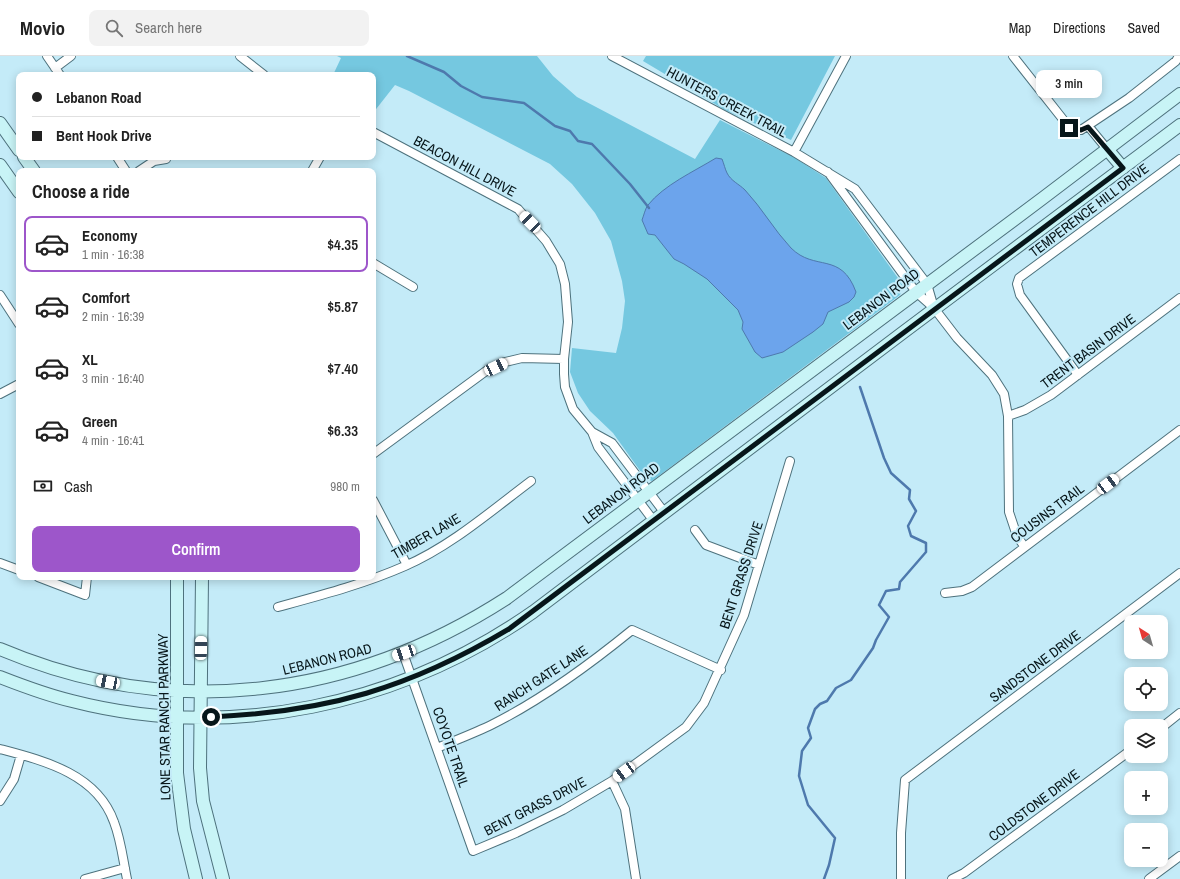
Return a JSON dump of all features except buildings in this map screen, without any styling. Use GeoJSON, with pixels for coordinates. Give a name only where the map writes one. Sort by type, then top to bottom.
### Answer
{"type":"FeatureCollection","features":[{"type":"Feature","properties":{"kind":"main road","name":"LEBANON ROAD"},"geometry":{"type":"LineString","coordinates":[[0,649],[48,668],[78,676],[117,684],[177,692],[259,689],[300,682],[342,673],[404,653],[463,625],[507,598],[637,499],[1180,94]]}},
{"type":"Feature","properties":{"kind":"main road"},"geometry":{"type":"LineString","coordinates":[[0,123],[16,146]]}},
{"type":"Feature","properties":{"kind":"main road"},"geometry":{"type":"LineString","coordinates":[[0,677],[72,701],[125,711],[200,717],[262,714],[317,706],[374,692],[412,678],[472,650],[509,629],[934,308],[1180,125]]}},
{"type":"Feature","properties":{"kind":"main road"},"geometry":{"type":"LineString","coordinates":[[1107,149],[1123,168]]}},
{"type":"Feature","properties":{"kind":"main road"},"geometry":{"type":"LineString","coordinates":[[0,165],[16,188]]}},
{"type":"Feature","properties":{"kind":"main road","name":"LONE STAR RANCH PARKWAY"},"geometry":{"type":"LineString","coordinates":[[177,580],[178,791],[196,879]]}},
{"type":"Feature","properties":{"kind":"main road"},"geometry":{"type":"LineString","coordinates":[[202,580],[200,768],[203,801],[223,879]]}},
{"type":"Feature","properties":{"kind":"street"},"geometry":{"type":"LineString","coordinates":[[47,56],[58,72]]}},
{"type":"Feature","properties":{"kind":"street"},"geometry":{"type":"LineString","coordinates":[[55,68],[71,56]]}},
{"type":"Feature","properties":{"kind":"street"},"geometry":{"type":"LineString","coordinates":[[240,56],[260,72]]}},
{"type":"Feature","properties":{"kind":"street","name":"HUNTERS CREEK TRAIL"},"geometry":{"type":"LineString","coordinates":[[612,56],[794,152],[855,189],[927,284],[934,308]]}},
{"type":"Feature","properties":{"kind":"street"},"geometry":{"type":"LineString","coordinates":[[794,152],[846,56]]}},
{"type":"Feature","properties":{"kind":"street"},"geometry":{"type":"LineString","coordinates":[[1013,56],[1069,128],[1081,130],[1088,127],[1147,84],[1176,61],[1179,56]]}},
{"type":"Feature","properties":{"kind":"street"},"geometry":{"type":"LineString","coordinates":[[1088,127],[1107,149]]}},
{"type":"Feature","properties":{"kind":"street","name":"BEACON HILL DRIVE"},"geometry":{"type":"LineString","coordinates":[[376,134],[518,209],[546,241],[560,264],[565,284],[568,322],[564,359],[565,387],[573,409],[592,432],[598,447],[653,520]]}},
{"type":"Feature","properties":{"kind":"street","name":"TEMPERENCE HILL DRIVE"},"geometry":{"type":"LineString","coordinates":[[1078,375],[1020,295],[1017,284],[1024,274],[1180,158]]}},
{"type":"Feature","properties":{"kind":"street"},"geometry":{"type":"LineString","coordinates":[[144,168],[154,161],[160,160]]}},
{"type":"Feature","properties":{"kind":"street","name":"HUNTERS CREEK TRAIL"},"geometry":{"type":"LineString","coordinates":[[828,172],[846,199],[916,292],[934,308],[998,384],[1007,403],[1009,512],[1017,536],[1024,546]]}},
{"type":"Feature","properties":{"kind":"street"},"geometry":{"type":"LineString","coordinates":[[376,265],[413,287]]}},
{"type":"Feature","properties":{"kind":"street"},"geometry":{"type":"LineString","coordinates":[[0,295],[16,319]]}},
{"type":"Feature","properties":{"kind":"street","name":"TRENT BASIN DRIVE"},"geometry":{"type":"LineString","coordinates":[[1008,416],[1037,404],[1180,298]]}},
{"type":"Feature","properties":{"kind":"street"},"geometry":{"type":"LineString","coordinates":[[376,452],[486,371],[505,362],[522,358],[564,359]]}},
{"type":"Feature","properties":{"kind":"street"},"geometry":{"type":"LineString","coordinates":[[0,394],[16,386]]}},
{"type":"Feature","properties":{"kind":"street","name":"COUSINS TRAIL"},"geometry":{"type":"LineString","coordinates":[[945,593],[967,590],[1180,430]]}},
{"type":"Feature","properties":{"kind":"street","name":"BEACON HILL DRIVE"},"geometry":{"type":"LineString","coordinates":[[592,432],[612,443],[664,512]]}},
{"type":"Feature","properties":{"kind":"street","name":"BENT GRASS DRIVE"},"geometry":{"type":"LineString","coordinates":[[473,851],[542,820],[612,781],[686,727],[704,703],[721,670],[744,615],[790,461]]}},
{"type":"Feature","properties":{"kind":"street","name":"TIMBER LANE"},"geometry":{"type":"LineString","coordinates":[[376,578],[407,565],[455,538],[531,481]]}},
{"type":"Feature","properties":{"kind":"street"},"geometry":{"type":"LineString","coordinates":[[376,506],[407,565]]}},
{"type":"Feature","properties":{"kind":"street"},"geometry":{"type":"LineString","coordinates":[[695,530],[706,545],[759,566]]}},
{"type":"Feature","properties":{"kind":"street"},"geometry":{"type":"LineString","coordinates":[[0,562],[16,569]]}},
{"type":"Feature","properties":{"kind":"street","name":"SANDSTONE DRIVE"},"geometry":{"type":"LineString","coordinates":[[901,879],[901,833],[905,780],[1180,573]]}},
{"type":"Feature","properties":{"kind":"street"},"geometry":{"type":"LineString","coordinates":[[46,580],[85,595],[87,580]]}},
{"type":"Feature","properties":{"kind":"street","name":"TIMBER LANE"},"geometry":{"type":"LineString","coordinates":[[278,607],[360,585],[372,580]]}},
{"type":"Feature","properties":{"kind":"street","name":"RANCH GATE LANE"},"geometry":{"type":"LineString","coordinates":[[437,748],[494,724],[550,692],[600,656],[632,630],[721,670]]}},
{"type":"Feature","properties":{"kind":"street","name":"COYOTE TRAIL"},"geometry":{"type":"LineString","coordinates":[[404,653],[473,851]]}},
{"type":"Feature","properties":{"kind":"street"},"geometry":{"type":"LineString","coordinates":[[1168,723],[1180,714]]}},
{"type":"Feature","properties":{"kind":"street"},"geometry":{"type":"LineString","coordinates":[[0,749],[21,754],[66,770],[82,779],[95,791],[106,805],[114,821],[127,879]]}},
{"type":"Feature","properties":{"kind":"street"},"geometry":{"type":"LineString","coordinates":[[0,801],[14,779],[21,754]]}},
{"type":"Feature","properties":{"kind":"street","name":"COLDSTONE DRIVE"},"geometry":{"type":"LineString","coordinates":[[952,879],[964,873],[1124,755]]}},
{"type":"Feature","properties":{"kind":"street"},"geometry":{"type":"LineString","coordinates":[[612,781],[625,809],[636,879]]}},
{"type":"Feature","properties":{"kind":"street"},"geometry":{"type":"LineString","coordinates":[[1149,879],[1180,856]]}},
{"type":"Feature","properties":{"kind":"street"},"geometry":{"type":"LineString","coordinates":[[85,879],[125,868]]}},
{"type":"Feature","properties":{"kind":"shaded area"},"geometry":{"type":"Polygon","coordinates":[[[337,56],[537,56],[553,76],[577,97],[695,159],[720,120],[795,158],[826,178],[903,285],[900,295],[652,481],[646,479],[613,433],[590,411],[578,393],[570,372],[572,348],[616,353],[622,328],[625,301],[622,281],[611,241],[595,213],[572,184],[550,164],[409,91],[395,85],[376,109],[376,72],[334,72],[341,58],[337,56]]]}},
{"type":"Feature","properties":{"kind":"shaded area"},"geometry":{"type":"Polygon","coordinates":[[[646,56],[835,56],[791,140],[725,110],[643,61],[646,56]]]}},
{"type":"Feature","properties":{"kind":"shaded area"},"geometry":{"type":"Polygon","coordinates":[[[716,158],[722,159],[729,176],[745,190],[791,248],[800,255],[809,259],[835,266],[843,271],[850,279],[856,292],[854,297],[849,302],[828,312],[823,324],[783,352],[762,358],[755,352],[742,329],[743,322],[738,310],[707,279],[674,259],[655,235],[648,234],[642,220],[648,205],[662,191],[679,179],[716,158]]]}},
{"type":"Feature","properties":{"kind":"waterway"},"geometry":{"type":"LineString","coordinates":[[407,56],[444,72],[461,86],[482,97],[524,103],[555,126],[570,131],[578,141],[592,144],[630,184],[649,208]]}},
{"type":"Feature","properties":{"kind":"waterway"},"geometry":{"type":"LineString","coordinates":[[824,879],[829,865],[835,838],[808,805],[799,776],[802,751],[811,738],[808,728],[815,709],[820,704],[827,701],[836,688],[851,680],[873,648],[889,617],[879,605],[886,591],[899,589],[900,582],[926,552],[926,543],[911,536],[908,526],[916,511],[909,499],[910,490],[891,473],[884,458],[860,387]]}},
{"type":"Feature","properties":{"kind":"route"},"geometry":{"type":"LineString","coordinates":[[211,717],[262,714],[293,710],[346,700],[374,692],[412,678],[484,644],[534,612],[653,520],[905,330],[1123,168],[1088,127],[1081,130],[1069,128]]}}]}
